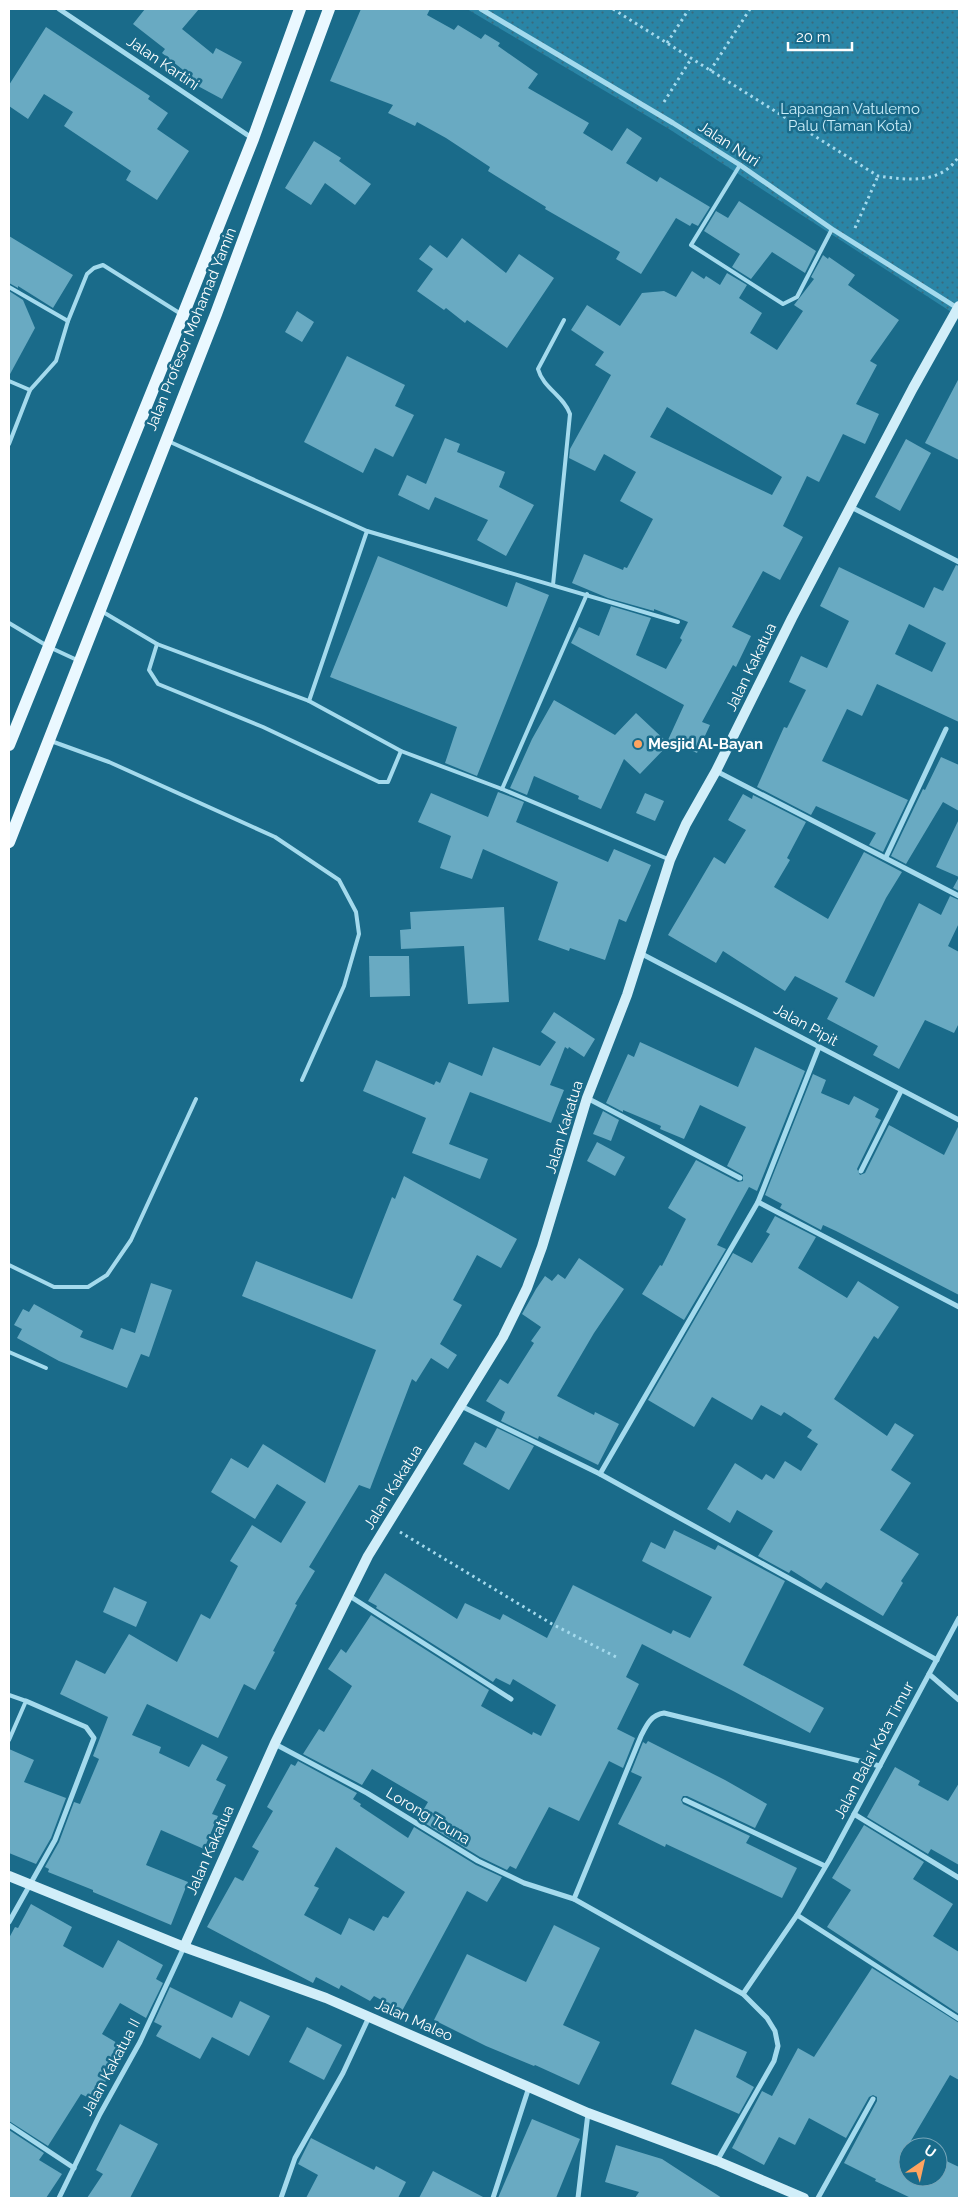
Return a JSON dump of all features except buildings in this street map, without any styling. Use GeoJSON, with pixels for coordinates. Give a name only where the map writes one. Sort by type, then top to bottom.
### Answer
{"type":"FeatureCollection","features":[{"type":"Feature","properties":{"kind":"main road","name":"Jalan Profesor Mohamad Yamin"},"geometry":{"type":"LineString","coordinates":[[9,745],[183,315],[300,9]]}},
{"type":"Feature","properties":{"kind":"main road","name":"Jalan Profesor Mohamad Yamin"},"geometry":{"type":"LineString","coordinates":[[9,842],[216,314],[329,9]]}},
{"type":"Feature","properties":{"kind":"street","name":"Jalan Kartini"},"geometry":{"type":"LineString","coordinates":[[59,9],[252,138]]}},
{"type":"Feature","properties":{"kind":"street","name":"Jalan Nuri"},"geometry":{"type":"LineString","coordinates":[[481,9],[657,113],[740,165],[832,229],[959,308]]}},
{"type":"Feature","properties":{"kind":"street","name":"Jalan Kakatua"},"geometry":{"type":"LineString","coordinates":[[184,1947],[275,1744],[348,1595],[387,1524],[504,1337],[527,1288],[545,1239],[587,1098],[627,995],[670,860],[686,824],[716,771],[850,507],[959,308]]}},
{"type":"Feature","properties":{"kind":"street"},"geometry":{"type":"LineString","coordinates":[[850,507],[959,562]]}},
{"type":"Feature","properties":{"kind":"street"},"geometry":{"type":"LineString","coordinates":[[886,857],[946,729]]}},
{"type":"Feature","properties":{"kind":"street"},"geometry":{"type":"LineString","coordinates":[[716,771],[959,896]]}},
{"type":"Feature","properties":{"kind":"street","name":"Jalan Pipit"},"geometry":{"type":"LineString","coordinates":[[640,953],[959,1120]]}},
{"type":"Feature","properties":{"kind":"street"},"geometry":{"type":"LineString","coordinates":[[600,1474],[758,1202],[819,1047]]}},
{"type":"Feature","properties":{"kind":"street"},"geometry":{"type":"LineString","coordinates":[[861,1171],[901,1091]]}},
{"type":"Feature","properties":{"kind":"street"},"geometry":{"type":"LineString","coordinates":[[587,1098],[740,1178]]}},
{"type":"Feature","properties":{"kind":"street"},"geometry":{"type":"LineString","coordinates":[[758,1202],[959,1307]]}},
{"type":"Feature","properties":{"kind":"street"},"geometry":{"type":"LineString","coordinates":[[461,1406],[600,1474],[937,1660]]}},
{"type":"Feature","properties":{"kind":"street"},"geometry":{"type":"LineString","coordinates":[[348,1595],[511,1699]]}},
{"type":"Feature","properties":{"kind":"street","name":"Jalan Balai Kota Timur"},"geometry":{"type":"LineString","coordinates":[[743,1994],[797,1915],[854,1814],[959,1618]]}},
{"type":"Feature","properties":{"kind":"street"},"geometry":{"type":"LineString","coordinates":[[929,1674],[959,1700]]}},
{"type":"Feature","properties":{"kind":"street"},"geometry":{"type":"LineString","coordinates":[[9,1922],[55,1840],[94,1738],[86,1727],[26,1701]]}},
{"type":"Feature","properties":{"kind":"street"},"geometry":{"type":"LineString","coordinates":[[574,1899],[641,1736],[647,1724],[655,1715],[664,1713],[880,1766]]}},
{"type":"Feature","properties":{"kind":"street","name":"Lorong Touna"},"geometry":{"type":"LineString","coordinates":[[275,1744],[367,1793],[478,1860],[524,1882],[574,1899],[743,1994],[767,2018],[775,2031],[778,2046],[774,2061],[717,2161]]}},
{"type":"Feature","properties":{"kind":"street"},"geometry":{"type":"LineString","coordinates":[[685,1800],[825,1866]]}},
{"type":"Feature","properties":{"kind":"street"},"geometry":{"type":"LineString","coordinates":[[854,1814],[959,1878]]}},
{"type":"Feature","properties":{"kind":"street","name":"Jalan Maleo"},"geometry":{"type":"LineString","coordinates":[[9,1876],[184,1947],[326,1998],[588,2113],[717,2161],[804,2198]]}},
{"type":"Feature","properties":{"kind":"street"},"geometry":{"type":"LineString","coordinates":[[797,1915],[959,2019]]}},
{"type":"Feature","properties":{"kind":"street","name":"Jalan Kakatua II"},"geometry":{"type":"LineString","coordinates":[[59,2198],[140,2042],[184,1947]]}},
{"type":"Feature","properties":{"kind":"street"},"geometry":{"type":"LineString","coordinates":[[281,2198],[295,2158],[344,2073],[369,2017]]}},
{"type":"Feature","properties":{"kind":"street"},"geometry":{"type":"LineString","coordinates":[[493,2198],[529,2087]]}},
{"type":"Feature","properties":{"kind":"street"},"geometry":{"type":"LineString","coordinates":[[818,2198],[873,2099]]}},
{"type":"Feature","properties":{"kind":"street"},"geometry":{"type":"LineString","coordinates":[[578,2198],[588,2113]]}},
{"type":"Feature","properties":{"kind":"street"},"geometry":{"type":"LineString","coordinates":[[9,2125],[74,2168]]}},
{"type":"Feature","properties":{"kind":"lane"},"geometry":{"type":"LineString","coordinates":[[740,165],[691,245],[783,304],[797,297],[832,229]]}},
{"type":"Feature","properties":{"kind":"lane"},"geometry":{"type":"LineString","coordinates":[[9,444],[30,390],[56,361],[68,321],[87,274],[94,268],[103,265],[183,315]]}},
{"type":"Feature","properties":{"kind":"lane"},"geometry":{"type":"LineString","coordinates":[[9,287],[68,321]]}},
{"type":"Feature","properties":{"kind":"lane"},"geometry":{"type":"LineString","coordinates":[[553,586],[570,414],[567,406],[540,378],[538,369],[564,320]]}},
{"type":"Feature","properties":{"kind":"lane"},"geometry":{"type":"LineString","coordinates":[[9,381],[30,390]]}},
{"type":"Feature","properties":{"kind":"lane"},"geometry":{"type":"LineString","coordinates":[[165,440],[367,531],[678,622]]}},
{"type":"Feature","properties":{"kind":"lane"},"geometry":{"type":"LineString","coordinates":[[309,701],[367,531]]}},
{"type":"Feature","properties":{"kind":"lane"},"geometry":{"type":"LineString","coordinates":[[502,789],[587,594]]}},
{"type":"Feature","properties":{"kind":"lane"},"geometry":{"type":"LineString","coordinates":[[100,610],[157,644],[309,701],[401,751],[502,789],[670,860]]}},
{"type":"Feature","properties":{"kind":"lane"},"geometry":{"type":"LineString","coordinates":[[9,623],[49,647],[80,661]]}},
{"type":"Feature","properties":{"kind":"lane"},"geometry":{"type":"LineString","coordinates":[[157,644],[149,670],[158,684],[263,727],[379,782],[388,782],[401,751]]}},
{"type":"Feature","properties":{"kind":"lane"},"geometry":{"type":"LineString","coordinates":[[48,740],[110,762],[276,837],[339,880],[356,912],[360,934],[344,986],[302,1080]]}},
{"type":"Feature","properties":{"kind":"lane"},"geometry":{"type":"LineString","coordinates":[[9,1264],[54,1286],[88,1287],[107,1275],[131,1240],[196,1099]]}},
{"type":"Feature","properties":{"kind":"lane"},"geometry":{"type":"LineString","coordinates":[[9,1352],[46,1368]]}},
{"type":"Feature","properties":{"kind":"lane"},"geometry":{"type":"LineString","coordinates":[[9,1695],[26,1701],[9,1740]]}},
{"type":"Feature","properties":{"kind":"path"},"geometry":{"type":"LineString","coordinates":[[613,9],[878,176],[914,181],[940,175],[955,163],[959,156]]}},
{"type":"Feature","properties":{"kind":"path"},"geometry":{"type":"LineString","coordinates":[[667,43],[689,9]]}},
{"type":"Feature","properties":{"kind":"path"},"geometry":{"type":"LineString","coordinates":[[710,70],[750,9]]}},
{"type":"Feature","properties":{"kind":"path"},"geometry":{"type":"LineString","coordinates":[[657,113],[691,58]]}},
{"type":"Feature","properties":{"kind":"path"},"geometry":{"type":"LineString","coordinates":[[850,240],[878,176]]}},
{"type":"Feature","properties":{"kind":"path"},"geometry":{"type":"LineString","coordinates":[[387,1524],[552,1624],[618,1658]]}},
{"type":"Feature","properties":{"kind":"green space","name":"Lapangan Vatulemo Palu (Taman Kota)"},"geometry":{"type":"Polygon","coordinates":[[[467,9],[959,9],[959,317],[669,129],[467,9]]]}},
{"type":"Feature","properties":{"kind":"place","name":"Mesjid Al-Bayan"},"geometry":{"type":"Point","coordinates":[638,744]}}]}
